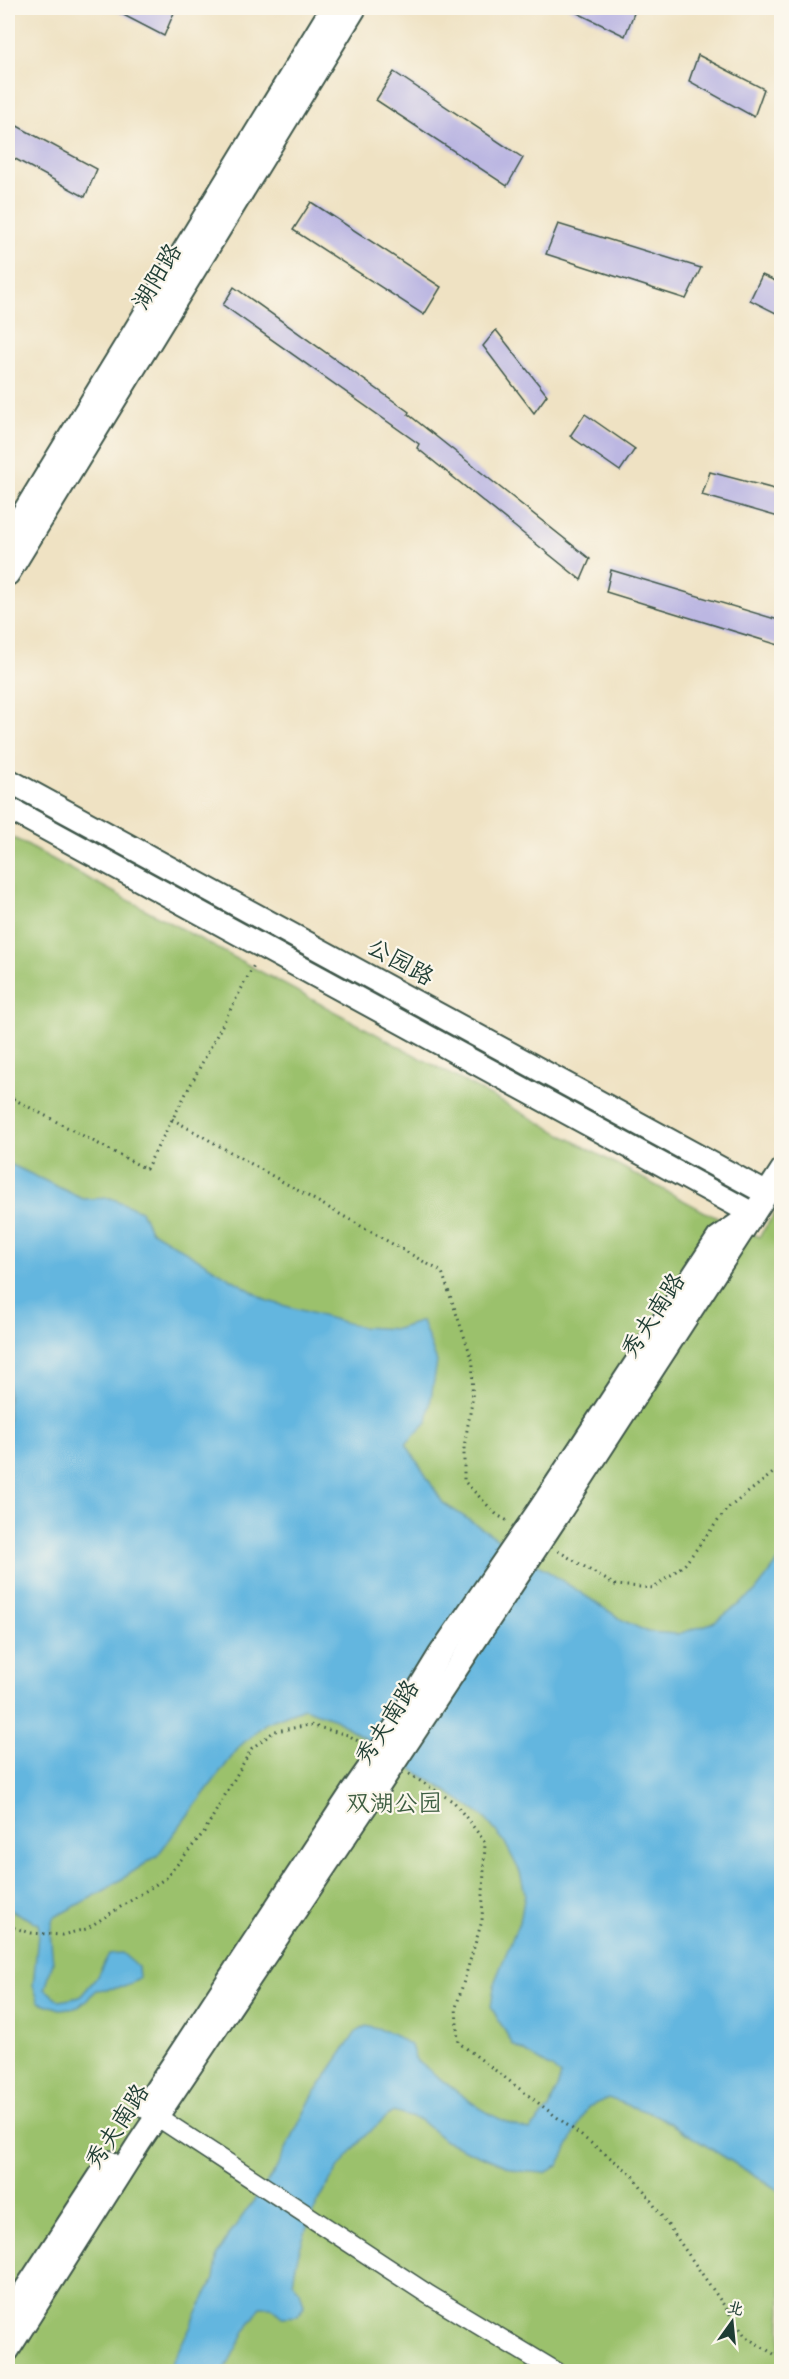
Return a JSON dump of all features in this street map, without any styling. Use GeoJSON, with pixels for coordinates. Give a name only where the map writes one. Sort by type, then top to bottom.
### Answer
{"type":"FeatureCollection","features":[{"type":"Feature","properties":{"kind":"street","name":"湖阳路"},"geometry":{"type":"LineString","coordinates":[[8,538],[332,8]]}},
{"type":"Feature","properties":{"kind":"street","name":"湖阳路"},"geometry":{"type":"LineString","coordinates":[[8,574],[355,8]]}},
{"type":"Feature","properties":{"kind":"street","name":"公园路"},"geometry":{"type":"LineString","coordinates":[[8,780],[766,1193]]}},
{"type":"Feature","properties":{"kind":"street"},"geometry":{"type":"LineString","coordinates":[[8,807],[753,1214]]}},
{"type":"Feature","properties":{"kind":"street","name":"秀夫南路"},"geometry":{"type":"LineString","coordinates":[[8,2316],[150,2113],[549,1513],[782,1170]]}},
{"type":"Feature","properties":{"kind":"street","name":"秀夫南路"},"geometry":{"type":"LineString","coordinates":[[360,1798],[378,1755],[440,1654],[549,1513]]}},
{"type":"Feature","properties":{"kind":"street","name":"秀夫南路"},"geometry":{"type":"LineString","coordinates":[[8,2350],[150,2113]]}},
{"type":"Feature","properties":{"kind":"street"},"geometry":{"type":"LineString","coordinates":[[150,2113],[429,2295],[557,2372]]}},
{"type":"Feature","properties":{"kind":"path"},"geometry":{"type":"LineString","coordinates":[[8,1096],[146,1169],[263,947]]}},
{"type":"Feature","properties":{"kind":"path"},"geometry":{"type":"LineString","coordinates":[[172,1119],[442,1272],[473,1362],[472,1402],[464,1447],[464,1481],[497,1515],[516,1526]]}},
{"type":"Feature","properties":{"kind":"path"},"geometry":{"type":"LineString","coordinates":[[556,1550],[615,1585],[654,1588],[686,1564],[727,1509],[782,1466]]}},
{"type":"Feature","properties":{"kind":"path"},"geometry":{"type":"LineString","coordinates":[[8,1926],[31,1932],[62,1935],[86,1929],[166,1878],[204,1832],[252,1748],[275,1731],[310,1725],[348,1735],[378,1755]]}},
{"type":"Feature","properties":{"kind":"path"},"geometry":{"type":"LineString","coordinates":[[407,1772],[454,1802],[485,1842],[482,1922],[456,2007],[458,2042],[633,2175],[746,2337],[782,2359]]}},
{"type":"Feature","properties":{"kind":"green space","name":"双湖公园"},"geometry":{"type":"Polygon","coordinates":[[[8,835],[705,1212],[759,1237],[781,1204],[781,2371],[8,2371],[8,835]]]}},
{"type":"Feature","properties":{"kind":"water"},"geometry":{"type":"Polygon","coordinates":[[[8,1163],[83,1199],[111,1198],[141,1211],[150,1230],[268,1301],[361,1327],[397,1329],[422,1321],[437,1362],[427,1422],[406,1444],[443,1503],[624,1621],[648,1632],[678,1634],[715,1622],[755,1592],[781,1558],[781,2192],[658,2116],[608,2098],[588,2107],[558,2166],[545,2173],[518,2171],[445,2141],[420,2120],[393,2112],[356,2146],[340,2166],[314,2211],[297,2259],[293,2283],[300,2291],[304,2305],[298,2316],[282,2317],[271,2307],[261,2307],[249,2324],[224,2371],[168,2371],[214,2279],[218,2254],[275,2171],[312,2097],[356,2032],[366,2026],[392,2033],[411,2046],[416,2060],[470,2101],[499,2118],[530,2130],[549,2109],[561,2076],[552,2068],[513,2045],[491,2007],[495,1981],[521,1917],[525,1893],[520,1872],[504,1841],[483,1816],[442,1788],[335,1719],[304,1708],[266,1723],[240,1746],[157,1856],[105,1890],[53,1918],[50,1932],[53,1962],[45,1989],[60,2001],[80,1997],[96,1978],[109,1954],[122,1953],[138,1967],[139,1979],[124,1987],[97,1990],[78,2007],[60,2009],[39,2002],[33,1986],[39,1924],[8,1909],[8,1163]]]}},
{"type":"Feature","properties":{"kind":"building"},"geometry":{"type":"Polygon","coordinates":[[[110,8],[176,8],[164,36],[110,8]]]}},
{"type":"Feature","properties":{"kind":"building"},"geometry":{"type":"Polygon","coordinates":[[[567,8],[636,8],[625,36],[567,8]]]}},
{"type":"Feature","properties":{"kind":"building"},"geometry":{"type":"Polygon","coordinates":[[[698,55],[764,89],[754,117],[689,81],[698,55]]]}},
{"type":"Feature","properties":{"kind":"building"},"geometry":{"type":"Polygon","coordinates":[[[394,72],[523,158],[507,186],[376,100],[394,72]]]}},
{"type":"Feature","properties":{"kind":"building"},"geometry":{"type":"Polygon","coordinates":[[[8,121],[97,169],[85,197],[8,155],[8,121]]]}},
{"type":"Feature","properties":{"kind":"building"},"geometry":{"type":"Polygon","coordinates":[[[311,202],[441,287],[424,315],[293,230],[311,202]]]}},
{"type":"Feature","properties":{"kind":"building"},"geometry":{"type":"Polygon","coordinates":[[[558,224],[701,268],[686,299],[546,254],[558,224]]]}},
{"type":"Feature","properties":{"kind":"building"},"geometry":{"type":"Polygon","coordinates":[[[762,275],[782,284],[782,316],[750,300],[762,275]]]}},
{"type":"Feature","properties":{"kind":"building"},"geometry":{"type":"Polygon","coordinates":[[[234,287],[409,412],[408,414],[590,559],[581,580],[417,448],[419,444],[223,305],[234,287]]]}},
{"type":"Feature","properties":{"kind":"building"},"geometry":{"type":"Polygon","coordinates":[[[496,330],[547,395],[534,413],[483,346],[496,330]]]}},
{"type":"Feature","properties":{"kind":"building"},"geometry":{"type":"Polygon","coordinates":[[[585,414],[635,449],[620,471],[570,436],[585,414]]]}},
{"type":"Feature","properties":{"kind":"building"},"geometry":{"type":"Polygon","coordinates":[[[710,472],[782,491],[782,518],[702,495],[710,472]]]}},
{"type":"Feature","properties":{"kind":"building"},"geometry":{"type":"Polygon","coordinates":[[[611,570],[782,621],[782,646],[606,592],[611,570]]]}}]}
